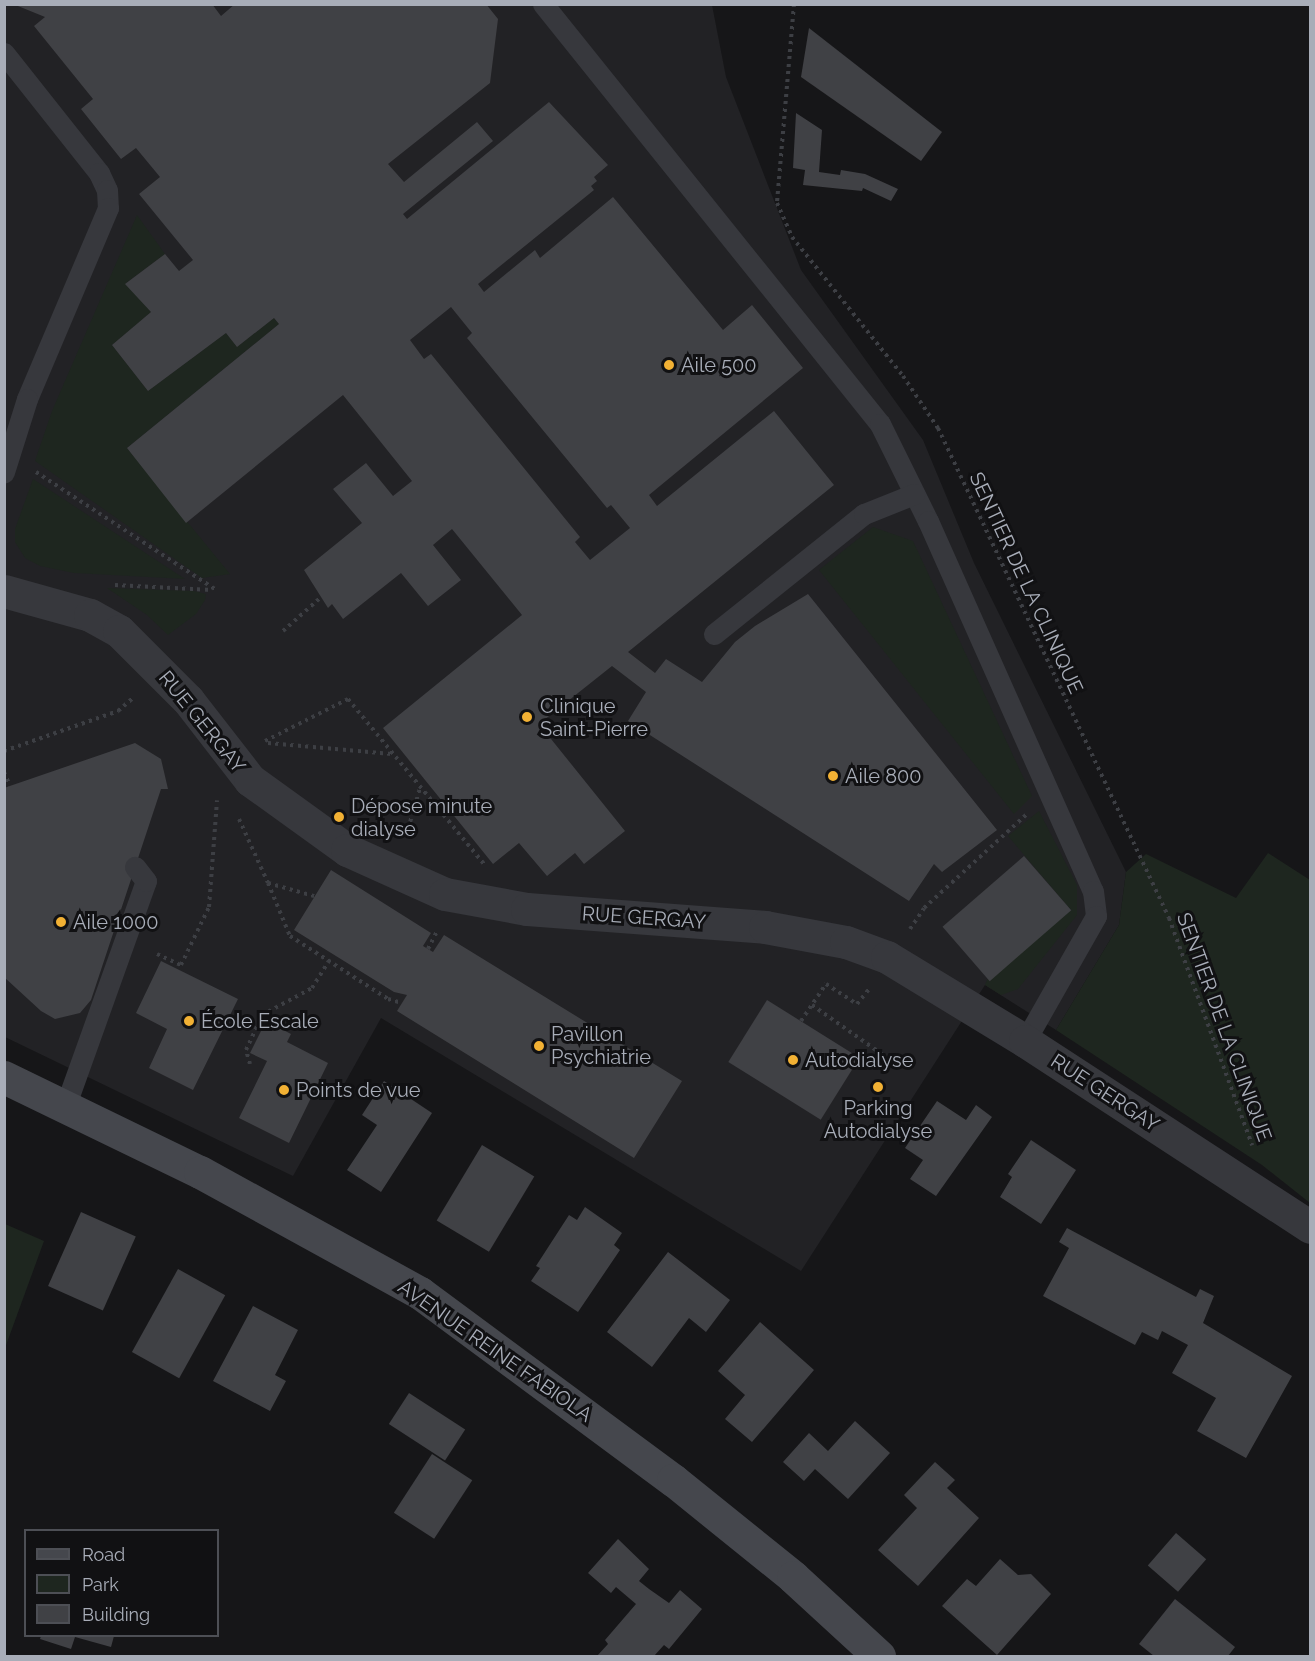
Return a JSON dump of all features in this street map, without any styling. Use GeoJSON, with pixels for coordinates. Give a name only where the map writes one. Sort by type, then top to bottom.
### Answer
{"type":"FeatureCollection","features":[{"type":"Feature","properties":{"kind":"street","name":"RUE GERGAY"},"geometry":{"type":"LineString","coordinates":[[4,591],[90,615],[119,632],[189,700],[250,780],[346,850],[445,894],[527,909],[765,927],[846,942],[887,957],[1025,1041],[1311,1227]]}},
{"type":"Feature","properties":{"kind":"street","name":"AVENUE REINE FABIOLA"},"geometry":{"type":"LineString","coordinates":[[4,1077],[200,1172],[420,1293],[673,1480],[793,1577],[879,1656]]}},
{"type":"Feature","properties":{"kind":"lane"},"geometry":{"type":"LineString","coordinates":[[543,4],[880,424],[914,494],[1093,891],[1096,916],[1025,1041]]}},
{"type":"Feature","properties":{"kind":"lane"},"geometry":{"type":"LineString","coordinates":[[4,53],[99,173],[107,190],[108,208],[27,399],[4,472]]}},
{"type":"Feature","properties":{"kind":"lane"},"geometry":{"type":"LineString","coordinates":[[714,634],[864,514],[914,494]]}},
{"type":"Feature","properties":{"kind":"lane"},"geometry":{"type":"LineString","coordinates":[[65,1107],[146,881],[135,867]]}},
{"type":"Feature","properties":{"kind":"path","name":"SENTIER DE LA CLINIQUE"},"geometry":{"type":"LineString","coordinates":[[794,4],[777,203],[792,237],[903,376],[938,428],[1169,918],[1261,1171],[1255,1191]]}},
{"type":"Feature","properties":{"kind":"path"},"geometry":{"type":"LineString","coordinates":[[30,468],[216,590],[109,584]]}},
{"type":"Feature","properties":{"kind":"path"},"geometry":{"type":"LineString","coordinates":[[283,631],[320,598]]}},
{"type":"Feature","properties":{"kind":"path"},"geometry":{"type":"LineString","coordinates":[[4,751],[118,711],[135,696]]}},
{"type":"Feature","properties":{"kind":"path"},"geometry":{"type":"LineString","coordinates":[[393,754],[261,743],[348,699],[492,873]]}},
{"type":"Feature","properties":{"kind":"path"},"geometry":{"type":"LineString","coordinates":[[4,714],[4,742]]}},
{"type":"Feature","properties":{"kind":"path"},"geometry":{"type":"LineString","coordinates":[[4,772],[9,786]]}},
{"type":"Feature","properties":{"kind":"path"},"geometry":{"type":"LineString","coordinates":[[403,844],[421,788]]}},
{"type":"Feature","properties":{"kind":"path"},"geometry":{"type":"LineString","coordinates":[[157,954],[181,965],[209,908],[218,791]]}},
{"type":"Feature","properties":{"kind":"path"},"geometry":{"type":"LineString","coordinates":[[235,811],[290,936],[388,999],[402,1003]]}},
{"type":"Feature","properties":{"kind":"path"},"geometry":{"type":"LineString","coordinates":[[909,930],[924,908],[1020,819]]}},
{"type":"Feature","properties":{"kind":"path"},"geometry":{"type":"LineString","coordinates":[[268,884],[314,897]]}},
{"type":"Feature","properties":{"kind":"path"},"geometry":{"type":"LineString","coordinates":[[428,949],[438,929],[433,924]]}},
{"type":"Feature","properties":{"kind":"path"},"geometry":{"type":"LineString","coordinates":[[250,1064],[246,1050],[262,1015],[312,988],[329,961]]}},
{"type":"Feature","properties":{"kind":"path"},"geometry":{"type":"LineString","coordinates":[[801,1021],[826,984],[857,1004],[870,988]]}},
{"type":"Feature","properties":{"kind":"path"},"geometry":{"type":"LineString","coordinates":[[812,1005],[886,1057]]}},
{"type":"Feature","properties":{"kind":"shaded area","name":"Clinique Saint-Pierre"},"geometry":{"type":"Polygon","coordinates":[[[4,5],[712,5],[726,77],[801,270],[923,440],[974,563],[1126,872],[1119,925],[1056,1030],[985,985],[801,1271],[381,1018],[293,1176],[5,1037],[4,5]]]}},
{"type":"Feature","properties":{"kind":"green space"},"geometry":{"type":"Polygon","coordinates":[[[137,215],[165,254],[126,283],[151,312],[112,345],[148,391],[226,333],[237,347],[274,318],[279,324],[127,448],[230,574],[202,578],[35,461],[52,411],[137,215]]]}},
{"type":"Feature","properties":{"kind":"green space"},"geometry":{"type":"Polygon","coordinates":[[[33,479],[185,579],[74,573],[40,566],[25,558],[15,542],[15,529],[33,479]]]}},
{"type":"Feature","properties":{"kind":"green space"},"geometry":{"type":"Polygon","coordinates":[[[873,527],[913,541],[1032,796],[1014,814],[819,570],[873,527]]]}},
{"type":"Feature","properties":{"kind":"green space"},"geometry":{"type":"Polygon","coordinates":[[[107,588],[194,591],[206,594],[196,614],[168,635],[147,615],[107,588]]]}},
{"type":"Feature","properties":{"kind":"green space"},"geometry":{"type":"Polygon","coordinates":[[[1039,811],[1077,885],[1077,915],[1018,989],[1001,995],[985,985],[987,980],[1071,910],[1008,836],[1039,811]]]}},
{"type":"Feature","properties":{"kind":"green space"},"geometry":{"type":"Polygon","coordinates":[[[1268,853],[1310,880],[1310,1203],[1262,1165],[1056,1030],[1119,925],[1126,872],[1146,854],[1236,898],[1268,853]]]}},
{"type":"Feature","properties":{"kind":"green space"},"geometry":{"type":"Polygon","coordinates":[[[5,1224],[44,1241],[5,1348],[5,1224]]]}},
{"type":"Feature","properties":{"kind":"building"},"geometry":{"type":"Polygon","coordinates":[[[13,4],[212,4],[221,16],[235,4],[486,4],[498,19],[490,83],[388,164],[404,182],[477,122],[493,141],[403,214],[407,219],[549,102],[608,165],[594,177],[597,181],[591,186],[594,190],[478,284],[484,292],[535,250],[540,258],[613,197],[723,330],[752,305],[803,368],[649,495],[657,506],[774,411],[834,485],[628,652],[655,673],[666,659],[702,682],[735,642],[755,626],[808,594],[997,830],[942,872],[934,864],[909,901],[628,721],[646,692],[612,666],[539,724],[625,831],[584,864],[575,853],[547,876],[519,843],[493,864],[383,728],[522,615],[452,529],[433,545],[461,580],[428,606],[401,573],[343,619],[332,604],[328,608],[304,570],[362,523],[333,489],[366,463],[393,496],[412,481],[343,395],[186,523],[127,448],[279,324],[274,318],[237,347],[226,333],[148,391],[112,345],[151,312],[125,284],[165,254],[179,271],[193,260],[139,194],[160,177],[136,148],[121,159],[81,109],[93,99],[34,26],[45,17],[13,4]],[[451,307],[410,340],[424,359],[431,354],[580,537],[575,542],[590,560],[630,528],[611,505],[607,508],[467,338],[472,333],[451,307]]]}},
{"type":"Feature","properties":{"kind":"building"},"geometry":{"type":"Polygon","coordinates":[[[809,28],[942,132],[921,161],[801,77],[809,28]]]}},
{"type":"Feature","properties":{"kind":"building"},"geometry":{"type":"Polygon","coordinates":[[[796,113],[822,130],[819,172],[840,175],[841,170],[865,174],[898,189],[891,201],[863,188],[862,191],[803,185],[805,170],[793,168],[796,113]]]}},
{"type":"Feature","properties":{"kind":"building","name":"Aile 1000"},"geometry":{"type":"Polygon","coordinates":[[[135,743],[161,759],[168,789],[161,789],[91,1000],[80,1013],[55,1019],[41,1011],[4,977],[4,788],[135,743]]]}},
{"type":"Feature","properties":{"kind":"building"},"geometry":{"type":"Polygon","coordinates":[[[1024,856],[1071,910],[990,981],[942,927],[1024,856]]]}},
{"type":"Feature","properties":{"kind":"building","name":"Pavillon Psychiatrie"},"geometry":{"type":"Polygon","coordinates":[[[331,870],[431,933],[423,946],[433,952],[444,935],[682,1081],[634,1158],[397,1011],[407,995],[394,992],[294,930],[331,870]]]}},
{"type":"Feature","properties":{"kind":"building","name":"École Escale"},"geometry":{"type":"Polygon","coordinates":[[[161,961],[238,999],[193,1090],[149,1068],[167,1029],[136,1013],[161,961]]]}},
{"type":"Feature","properties":{"kind":"building","name":"Autodialyse"},"geometry":{"type":"Polygon","coordinates":[[[767,1000],[859,1058],[821,1120],[728,1062],[767,1000]]]}},
{"type":"Feature","properties":{"kind":"building","name":"Points de vue"},"geometry":{"type":"Polygon","coordinates":[[[266,1021],[291,1034],[287,1042],[328,1063],[289,1143],[239,1118],[267,1061],[250,1053],[266,1021]]]}},
{"type":"Feature","properties":{"kind":"building"},"geometry":{"type":"Polygon","coordinates":[[[384,1081],[432,1113],[381,1192],[347,1170],[377,1125],[362,1115],[384,1081]]]}},
{"type":"Feature","properties":{"kind":"building"},"geometry":{"type":"Polygon","coordinates":[[[937,1101],[966,1120],[976,1105],[992,1117],[936,1196],[910,1179],[923,1160],[905,1148],[937,1101]]]}},
{"type":"Feature","properties":{"kind":"building"},"geometry":{"type":"Polygon","coordinates":[[[1031,1140],[1076,1170],[1041,1224],[1000,1197],[1012,1177],[1008,1174],[1031,1140]]]}},
{"type":"Feature","properties":{"kind":"building"},"geometry":{"type":"Polygon","coordinates":[[[482,1145],[534,1176],[489,1252],[437,1220],[482,1145]]]}},
{"type":"Feature","properties":{"kind":"building"},"geometry":{"type":"Polygon","coordinates":[[[585,1207],[622,1233],[614,1245],[620,1250],[578,1312],[531,1281],[540,1268],[536,1266],[569,1215],[577,1220],[585,1207]]]}},
{"type":"Feature","properties":{"kind":"building"},"geometry":{"type":"Polygon","coordinates":[[[81,1212],[136,1236],[103,1310],[48,1286],[81,1212]]]}},
{"type":"Feature","properties":{"kind":"building"},"geometry":{"type":"Polygon","coordinates":[[[1067,1228],[1196,1297],[1200,1289],[1214,1296],[1203,1323],[1292,1376],[1246,1458],[1197,1431],[1216,1398],[1172,1373],[1188,1345],[1162,1331],[1158,1340],[1142,1332],[1135,1345],[1043,1296],[1069,1248],[1059,1242],[1067,1228]]]}},
{"type":"Feature","properties":{"kind":"building"},"geometry":{"type":"Polygon","coordinates":[[[668,1252],[730,1300],[706,1332],[689,1318],[652,1367],[607,1332],[668,1252]]]}},
{"type":"Feature","properties":{"kind":"building"},"geometry":{"type":"Polygon","coordinates":[[[178,1269],[225,1295],[179,1378],[132,1352],[178,1269]]]}},
{"type":"Feature","properties":{"kind":"building"},"geometry":{"type":"Polygon","coordinates":[[[253,1306],[298,1330],[275,1375],[286,1381],[270,1411],[213,1381],[253,1306]]]}},
{"type":"Feature","properties":{"kind":"building"},"geometry":{"type":"Polygon","coordinates":[[[760,1322],[814,1370],[752,1442],[725,1419],[745,1395],[718,1371],[760,1322]]]}},
{"type":"Feature","properties":{"kind":"building"},"geometry":{"type":"Polygon","coordinates":[[[409,1393],[465,1429],[445,1461],[389,1424],[409,1393]]]}},
{"type":"Feature","properties":{"kind":"building"},"geometry":{"type":"Polygon","coordinates":[[[855,1421],[890,1453],[848,1499],[815,1469],[804,1481],[783,1462],[809,1433],[828,1451],[855,1421]]]}},
{"type":"Feature","properties":{"kind":"building"},"geometry":{"type":"Polygon","coordinates":[[[432,1454],[472,1480],[434,1539],[394,1513],[432,1454]]]}},
{"type":"Feature","properties":{"kind":"building"},"geometry":{"type":"Polygon","coordinates":[[[935,1462],[955,1480],[947,1488],[979,1518],[918,1586],[878,1550],[917,1508],[904,1495],[935,1462]]]}},
{"type":"Feature","properties":{"kind":"building"},"geometry":{"type":"Polygon","coordinates":[[[1176,1533],[1206,1559],[1178,1592],[1148,1565],[1176,1533]]]}},
{"type":"Feature","properties":{"kind":"building"},"geometry":{"type":"Polygon","coordinates":[[[618,1539],[649,1569],[639,1581],[669,1603],[680,1590],[702,1609],[669,1649],[664,1645],[654,1656],[597,1656],[608,1644],[605,1640],[636,1604],[616,1587],[611,1593],[588,1573],[618,1539]]]}},
{"type":"Feature","properties":{"kind":"building"},"geometry":{"type":"Polygon","coordinates":[[[1000,1559],[1018,1575],[1031,1574],[1051,1594],[997,1655],[942,1606],[967,1579],[976,1586],[1000,1559]]]}},
{"type":"Feature","properties":{"kind":"building"},"geometry":{"type":"Polygon","coordinates":[[[1175,1599],[1235,1647],[1228,1656],[1154,1656],[1139,1644],[1175,1599]]]}},
{"type":"Feature","properties":{"kind":"building"},"geometry":{"type":"Polygon","coordinates":[[[41,1637],[75,1637],[71,1649],[40,1639],[41,1637]]]}},
{"type":"Feature","properties":{"kind":"building"},"geometry":{"type":"Polygon","coordinates":[[[75,1637],[114,1637],[111,1647],[75,1637]]]}},
{"type":"Feature","properties":{"kind":"place","name":"Aile 500"},"geometry":{"type":"Point","coordinates":[669,365]}},
{"type":"Feature","properties":{"kind":"place","name":"Clinique Saint-Pierre"},"geometry":{"type":"Point","coordinates":[527,717]}},
{"type":"Feature","properties":{"kind":"place","name":"Aile 800"},"geometry":{"type":"Point","coordinates":[833,776]}},
{"type":"Feature","properties":{"kind":"place","name":"Dépose minute dialyse"},"geometry":{"type":"Point","coordinates":[339,817]}},
{"type":"Feature","properties":{"kind":"place","name":"Aile 1000"},"geometry":{"type":"Point","coordinates":[61,922]}},
{"type":"Feature","properties":{"kind":"place","name":"École Escale"},"geometry":{"type":"Point","coordinates":[189,1021]}},
{"type":"Feature","properties":{"kind":"place","name":"Pavillon Psychiatrie"},"geometry":{"type":"Point","coordinates":[539,1046]}},
{"type":"Feature","properties":{"kind":"place","name":"Autodialyse"},"geometry":{"type":"Point","coordinates":[793,1060]}},
{"type":"Feature","properties":{"kind":"place","name":"Parking Autodialyse"},"geometry":{"type":"Point","coordinates":[878,1087]}},
{"type":"Feature","properties":{"kind":"place","name":"Points de vue"},"geometry":{"type":"Point","coordinates":[284,1090]}}]}
